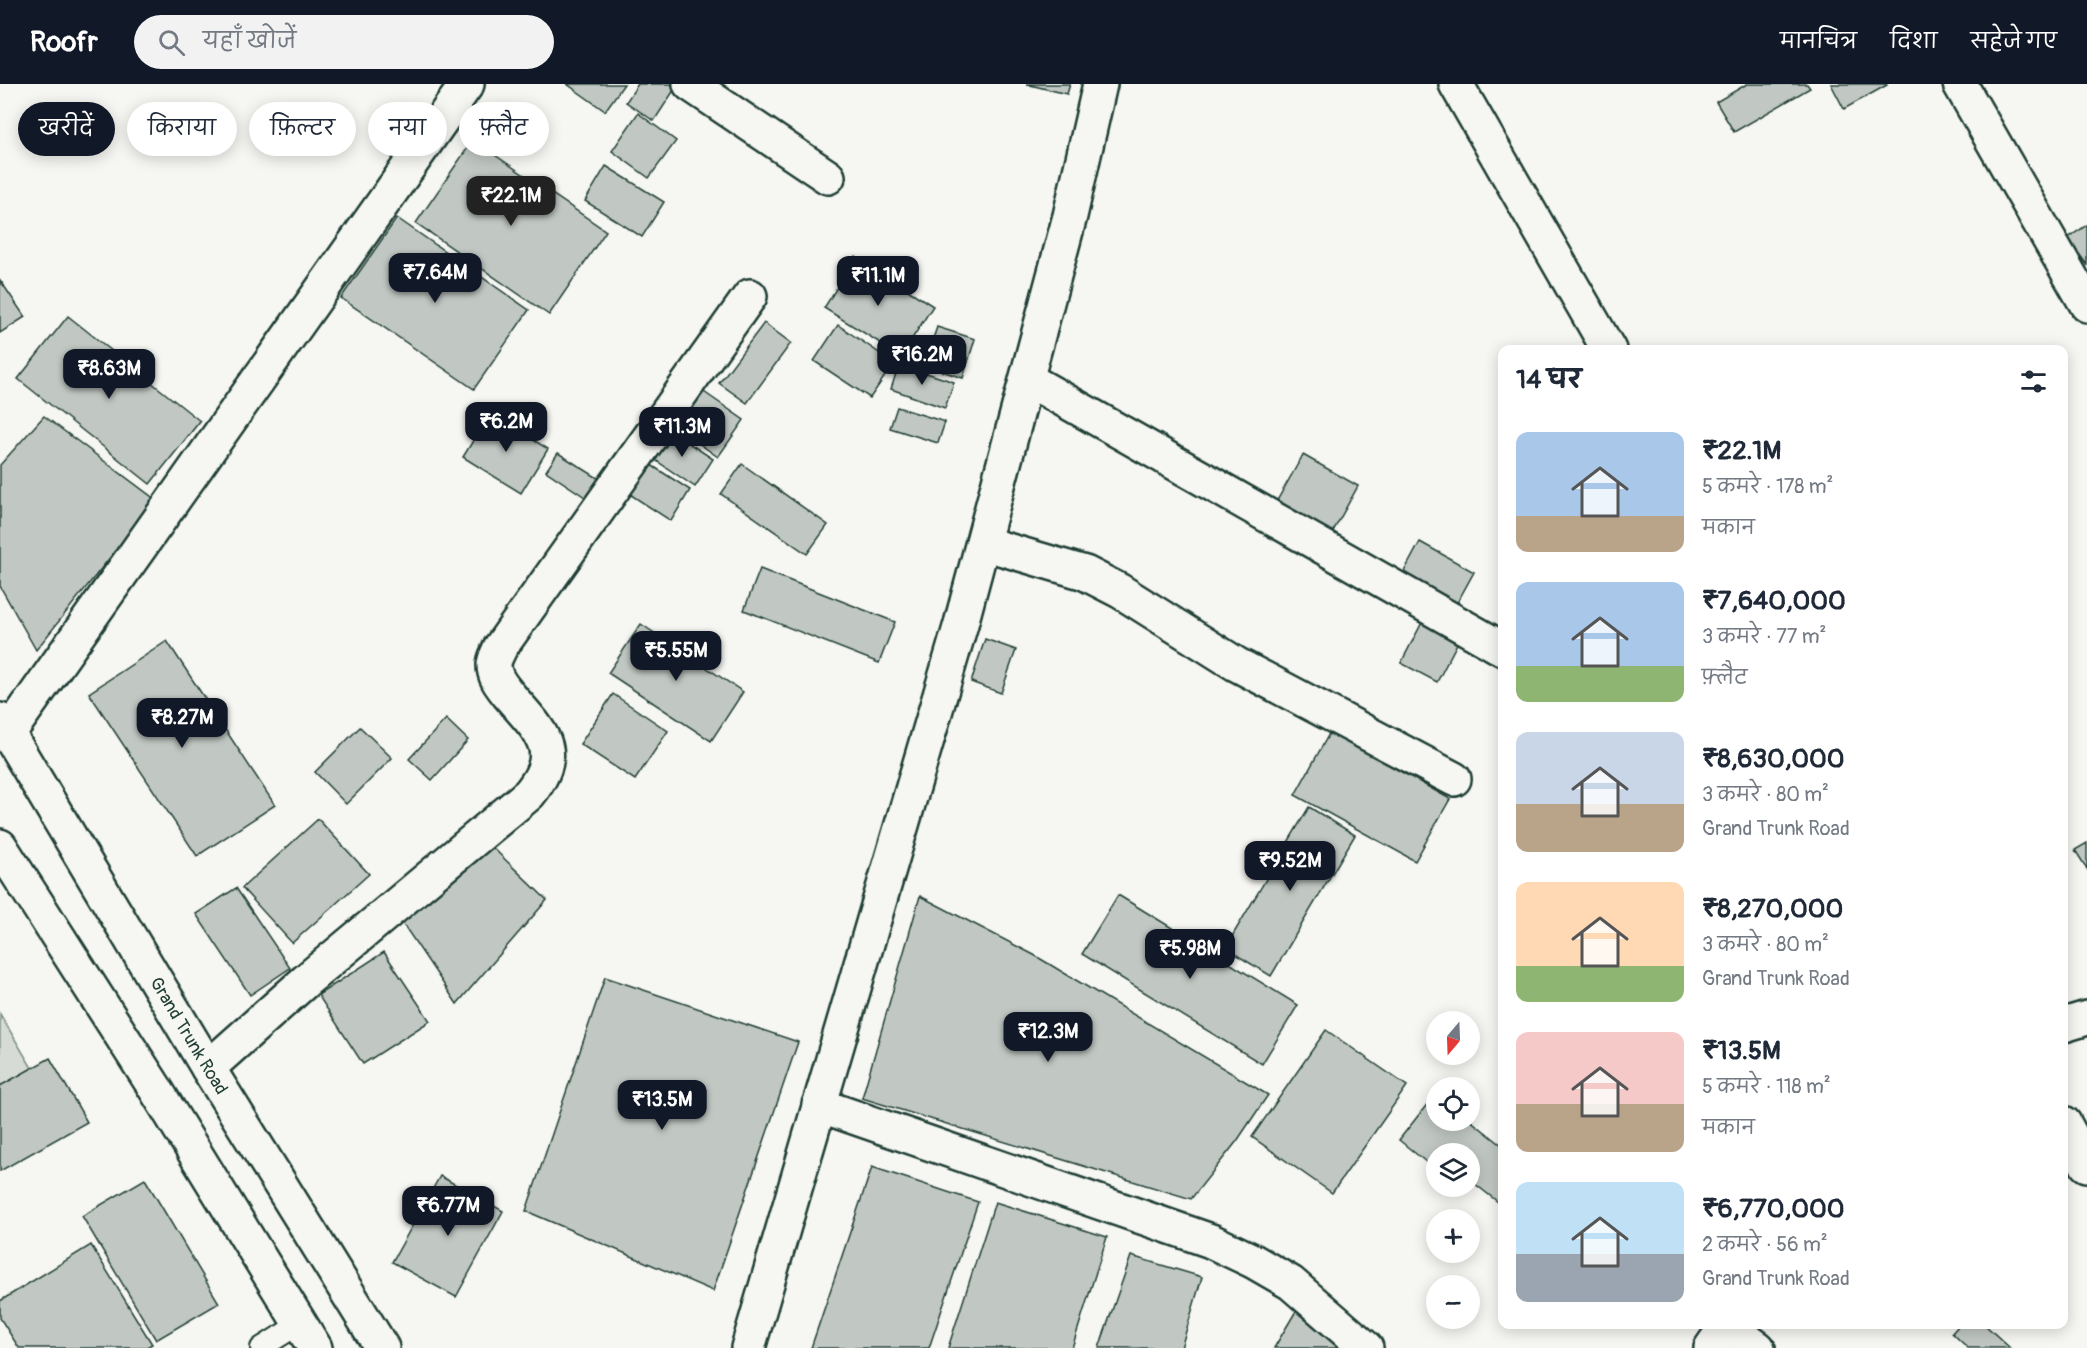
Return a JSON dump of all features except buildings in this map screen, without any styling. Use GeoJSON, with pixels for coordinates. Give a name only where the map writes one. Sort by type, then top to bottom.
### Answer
{"type":"FeatureCollection","features":[{"type":"Feature","properties":{"kind":"main road"},"geometry":{"type":"LineString","coordinates":[[4,727],[467,84]]}},
{"type":"Feature","properties":{"kind":"main road"},"geometry":{"type":"LineString","coordinates":[[690,84],[828,177]]}},
{"type":"Feature","properties":{"kind":"main road"},"geometry":{"type":"LineString","coordinates":[[748,1348],[983,543],[1070,216],[1100,84]]}},
{"type":"Feature","properties":{"kind":"main road"},"geometry":{"type":"LineString","coordinates":[[1456,84],[1606,345]]}},
{"type":"Feature","properties":{"kind":"main road"},"geometry":{"type":"LineString","coordinates":[[1960,84],[2087,305]]}},
{"type":"Feature","properties":{"kind":"main road"},"geometry":{"type":"LineString","coordinates":[[208,1068],[309,978],[529,794],[543,776],[548,754],[542,736],[495,676],[493,663],[507,638],[750,296]]}},
{"type":"Feature","properties":{"kind":"main road"},"geometry":{"type":"LineString","coordinates":[[1027,379],[1498,646]]}},
{"type":"Feature","properties":{"kind":"main road"},"geometry":{"type":"LineString","coordinates":[[983,543],[1085,573],[1120,591],[1236,664],[1454,778]]}},
{"type":"Feature","properties":{"kind":"main road","name":"Grand Trunk Road"},"geometry":{"type":"LineString","coordinates":[[4,727],[208,1068],[382,1348]]}},
{"type":"Feature","properties":{"kind":"main road"},"geometry":{"type":"LineString","coordinates":[[0,846],[155,1088],[307,1336]]}},
{"type":"Feature","properties":{"kind":"main road"},"geometry":{"type":"LineString","coordinates":[[2068,1023],[2087,1018]]}},
{"type":"Feature","properties":{"kind":"main road"},"geometry":{"type":"LineString","coordinates":[[819,1106],[1210,1241],[1253,1261],[1291,1283],[1366,1348]]}},
{"type":"Feature","properties":{"kind":"main road"},"geometry":{"type":"LineString","coordinates":[[2068,1130],[2087,1165]]}},
{"type":"Feature","properties":{"kind":"main road"},"geometry":{"type":"LineString","coordinates":[[1721,1333],[1758,1348]]}},
{"type":"Feature","properties":{"kind":"lane"},"geometry":{"type":"LineString","coordinates":[[261,1348],[307,1336]]}},
{"type":"Feature","properties":{"kind":"shaded area"},"geometry":{"type":"Polygon","coordinates":[[[0,1014],[32,1068],[0,1088],[0,1014]]]}}]}
